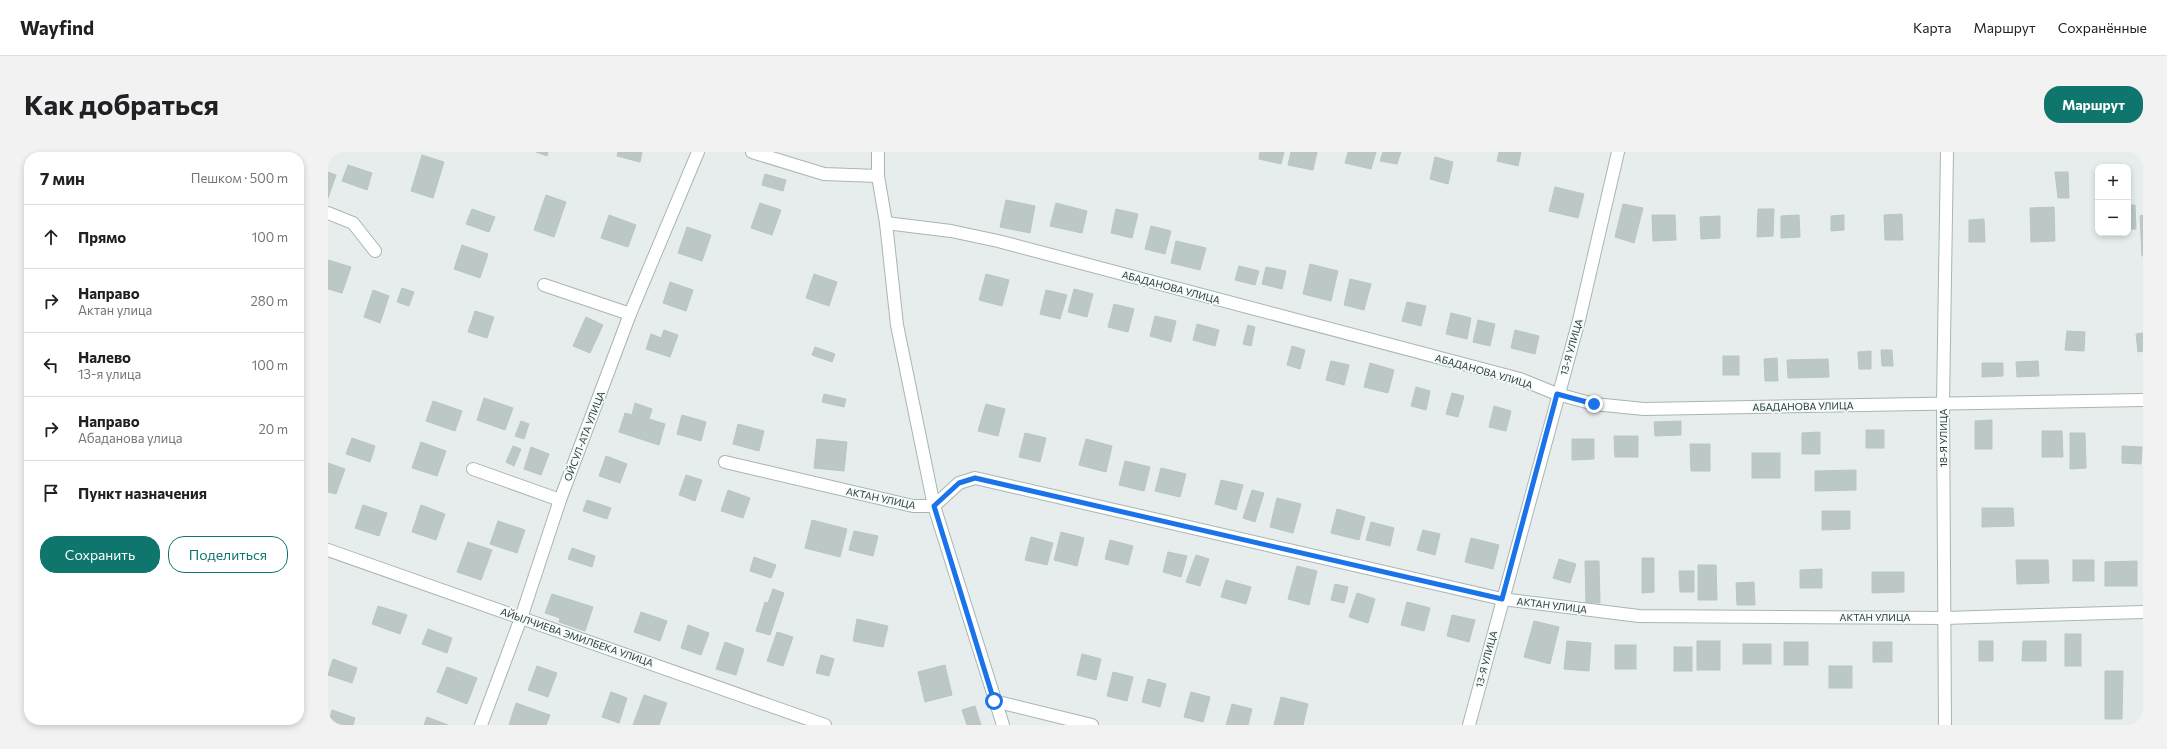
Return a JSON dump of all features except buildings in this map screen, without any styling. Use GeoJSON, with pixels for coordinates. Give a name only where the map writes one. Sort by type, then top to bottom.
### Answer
{"type":"FeatureCollection","features":[{"type":"Feature","properties":{"kind":"street","name":"ОЙСУЛ-АТА УЛИЦА"},"geometry":{"type":"LineString","coordinates":[[481,725],[521,618],[560,500],[630,314],[698,152]]}},
{"type":"Feature","properties":{"kind":"street"},"geometry":{"type":"LineString","coordinates":[[752,152],[824,174],[878,176]]}},
{"type":"Feature","properties":{"kind":"street"},"geometry":{"type":"LineString","coordinates":[[878,152],[878,176],[886,223],[898,325],[934,506],[994,701],[1003,725]]}},
{"type":"Feature","properties":{"kind":"street","name":"13-Я УЛИЦА"},"geometry":{"type":"LineString","coordinates":[[1469,725],[1557,394],[1579,320],[1618,152]]}},
{"type":"Feature","properties":{"kind":"street","name":"18-Я УЛИЦА"},"geometry":{"type":"LineString","coordinates":[[1946,725],[1943,403],[1947,152]]}},
{"type":"Feature","properties":{"kind":"street"},"geometry":{"type":"LineString","coordinates":[[328,213],[353,223],[375,251]]}},
{"type":"Feature","properties":{"kind":"street","name":"АБАДАНОВА УЛИЦА"},"geometry":{"type":"LineString","coordinates":[[886,223],[952,231],[998,241],[1520,379],[1557,394],[1594,404],[1644,409],[2143,400]]}},
{"type":"Feature","properties":{"kind":"street"},"geometry":{"type":"LineString","coordinates":[[544,285],[630,314]]}},
{"type":"Feature","properties":{"kind":"street","name":"АКТАН УЛИЦА"},"geometry":{"type":"LineString","coordinates":[[725,462],[913,506],[934,506],[959,483],[975,478],[1502,599],[1639,616],[1944,618],[2143,612]]}},
{"type":"Feature","properties":{"kind":"street"},"geometry":{"type":"LineString","coordinates":[[473,469],[560,500]]}},
{"type":"Feature","properties":{"kind":"street","name":"АЙЫЛЧИЕВА ЭМИЛБЕКА УЛИЦА"},"geometry":{"type":"LineString","coordinates":[[328,550],[825,725]]}},
{"type":"Feature","properties":{"kind":"street"},"geometry":{"type":"LineString","coordinates":[[994,701],[1092,725]]}},
{"type":"Feature","properties":{"kind":"route"},"geometry":{"type":"LineString","coordinates":[[994,701],[961,599],[934,506],[959,483],[975,478],[1068,498],[1502,599],[1557,394],[1594,404]]}}]}
